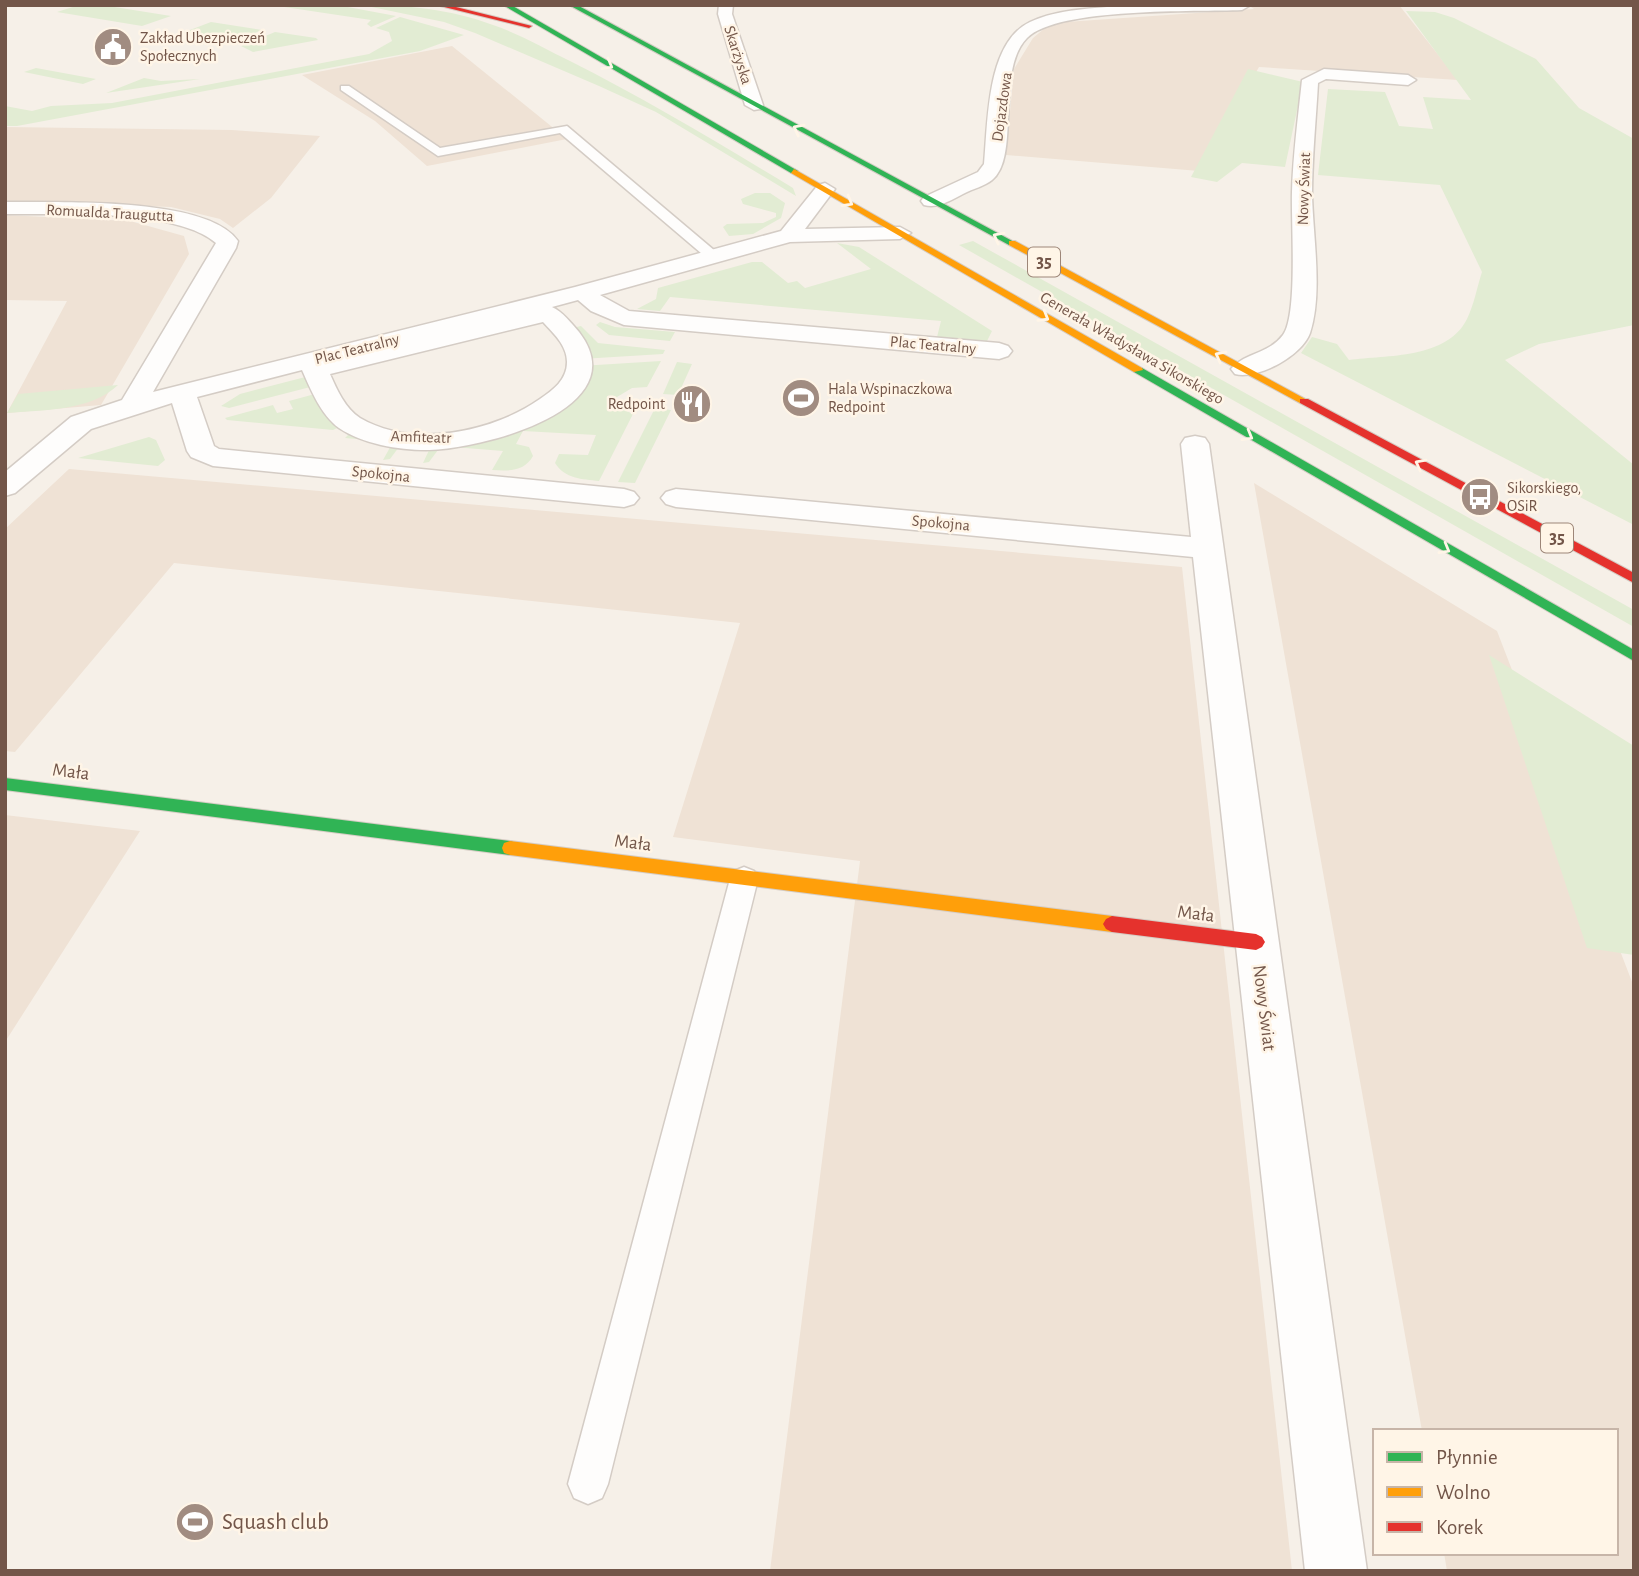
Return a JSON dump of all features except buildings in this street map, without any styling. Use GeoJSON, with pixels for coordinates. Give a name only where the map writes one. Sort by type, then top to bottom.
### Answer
{"type":"FeatureCollection","features":[{"type":"Feature","properties":{"kind":"main road"},"geometry":{"type":"LineString","coordinates":[[439,5],[548,32]]}},
{"type":"Feature","properties":{"kind":"main road","name":"Generała Władysława Sikorskiego"},"geometry":{"type":"LineString","coordinates":[[506,5],[548,32],[825,188],[1124,365],[1634,656]]}},
{"type":"Feature","properties":{"kind":"main road"},"geometry":{"type":"LineString","coordinates":[[532,21],[584,7]]}},
{"type":"Feature","properties":{"kind":"main road","name":"Generała Władysława Sikorskiego"},"geometry":{"type":"LineString","coordinates":[[584,7],[608,26],[1634,579]]}},
{"type":"Feature","properties":{"kind":"main road","name":"Mała"},"geometry":{"type":"LineString","coordinates":[[5,784],[1256,942]]}},
{"type":"Feature","properties":{"kind":"street","name":"Skarżyska"},"geometry":{"type":"LineString","coordinates":[[726,5],[725,14],[754,105]]}},
{"type":"Feature","properties":{"kind":"street","name":"Dojazdowa"},"geometry":{"type":"LineString","coordinates":[[931,201],[985,176],[994,165],[1003,74],[1021,35],[1054,18],[1242,6]]}},
{"type":"Feature","properties":{"kind":"street","name":"Nowy Świat"},"geometry":{"type":"LineString","coordinates":[[1244,369],[1276,356],[1297,335],[1303,304],[1302,191],[1310,79],[1324,74],[1408,80]]}},
{"type":"Feature","properties":{"kind":"street"},"geometry":{"type":"LineString","coordinates":[[789,236],[825,188]]}},
{"type":"Feature","properties":{"kind":"street","name":"Romualda Traugutta"},"geometry":{"type":"LineString","coordinates":[[5,208],[154,214],[204,223],[228,241],[132,405]]}},
{"type":"Feature","properties":{"kind":"street","name":"Plac Teatralny"},"geometry":{"type":"LineString","coordinates":[[5,487],[81,423],[132,405],[583,292],[789,236],[828,232],[900,233]]}},
{"type":"Feature","properties":{"kind":"street","name":"Plac Teatralny"},"geometry":{"type":"LineString","coordinates":[[583,292],[599,306],[624,318],[999,351]]}},
{"type":"Feature","properties":{"kind":"street","name":"Amfiteatr"},"geometry":{"type":"LineString","coordinates":[[548,313],[576,345],[581,359],[573,384],[553,404],[533,416],[484,434],[415,440],[368,431],[343,417],[315,370],[548,313]]}},
{"type":"Feature","properties":{"kind":"street","name":"Spokojna"},"geometry":{"type":"LineString","coordinates":[[182,393],[201,451],[213,457],[624,498]]}},
{"type":"Feature","properties":{"kind":"street","name":"Nowy Świat"},"geometry":{"type":"LineString","coordinates":[[1195,444],[1336,1571]]}},
{"type":"Feature","properties":{"kind":"street","name":"Spokojna"},"geometry":{"type":"LineString","coordinates":[[676,498],[1206,548]]}},
{"type":"Feature","properties":{"kind":"lane"},"geometry":{"type":"LineString","coordinates":[[345,88],[438,152],[563,129],[713,256]]}},
{"type":"Feature","properties":{"kind":"lane"},"geometry":{"type":"LineString","coordinates":[[588,1484],[744,879]]}},
{"type":"Feature","properties":{"kind":"shaded area"},"geometry":{"type":"Polygon","coordinates":[[[1248,5],[1399,5],[1458,80],[1259,67],[1199,171],[1006,155],[1014,69],[1033,38],[1051,23],[1254,9],[1248,5]]]}},
{"type":"Feature","properties":{"kind":"shaded area"},"geometry":{"type":"Polygon","coordinates":[[[452,46],[567,139],[427,166],[375,121],[302,75],[452,46]]]}},
{"type":"Feature","properties":{"kind":"shaded area"},"geometry":{"type":"Polygon","coordinates":[[[5,127],[232,130],[320,136],[271,198],[233,228],[220,219],[171,207],[5,201],[5,127]]]}},
{"type":"Feature","properties":{"kind":"shaded area"},"geometry":{"type":"Polygon","coordinates":[[[5,215],[130,221],[184,236],[189,254],[101,405],[7,413],[67,301],[5,300],[5,215]]]}},
{"type":"Feature","properties":{"kind":"shaded area"},"geometry":{"type":"Polygon","coordinates":[[[69,469],[1182,567],[1292,1571],[770,1571],[860,861],[673,837],[740,623],[174,563],[15,752],[5,751],[5,529],[69,469]]]}},
{"type":"Feature","properties":{"kind":"shaded area"},"geometry":{"type":"Polygon","coordinates":[[[1254,483],[1497,631],[1634,987],[1634,1571],[1447,1571],[1444,1555],[1618,1555],[1618,1429],[1422,1429],[1254,483]]]}},
{"type":"Feature","properties":{"kind":"shaded area"},"geometry":{"type":"Polygon","coordinates":[[[5,815],[140,831],[5,1042],[5,815]]]}},
{"type":"Feature","properties":{"kind":"green space"},"geometry":{"type":"Polygon","coordinates":[[[79,5],[102,5],[171,16],[142,26],[57,12],[79,5]]]}},
{"type":"Feature","properties":{"kind":"green space"},"geometry":{"type":"Polygon","coordinates":[[[271,5],[337,5],[396,16],[371,27],[367,24],[371,20],[271,5]]]}},
{"type":"Feature","properties":{"kind":"green space"},"geometry":{"type":"Polygon","coordinates":[[[362,5],[412,7],[445,12],[513,33],[683,122],[793,188],[796,196],[656,112],[599,86],[444,22],[362,5]]]}},
{"type":"Feature","properties":{"kind":"green space"},"geometry":{"type":"Polygon","coordinates":[[[1406,11],[1435,12],[1454,18],[1536,59],[1579,108],[1634,139],[1634,325],[1539,344],[1505,360],[1634,465],[1634,525],[1301,353],[1312,337],[1337,344],[1349,360],[1415,353],[1445,342],[1458,332],[1474,302],[1482,272],[1440,185],[1318,175],[1328,89],[1385,92],[1399,126],[1433,129],[1423,97],[1471,100],[1406,11]]]}},
{"type":"Feature","properties":{"kind":"green space"},"geometry":{"type":"Polygon","coordinates":[[[400,17],[464,35],[420,51],[17,126],[5,126],[5,106],[32,111],[51,106],[112,103],[369,54],[392,41],[389,32],[376,28],[400,17]]]}},
{"type":"Feature","properties":{"kind":"green space"},"geometry":{"type":"Polygon","coordinates":[[[211,22],[262,30],[233,42],[182,33],[211,22]]]}},
{"type":"Feature","properties":{"kind":"green space"},"geometry":{"type":"Polygon","coordinates":[[[275,32],[318,40],[253,52],[241,46],[275,32]]]}},
{"type":"Feature","properties":{"kind":"green space"},"geometry":{"type":"Polygon","coordinates":[[[36,68],[96,79],[83,84],[24,72],[36,68]]]}},
{"type":"Feature","properties":{"kind":"green space"},"geometry":{"type":"Polygon","coordinates":[[[1248,69],[1303,82],[1285,167],[1242,163],[1217,182],[1191,177],[1248,69]]]}},
{"type":"Feature","properties":{"kind":"green space"},"geometry":{"type":"Polygon","coordinates":[[[144,78],[161,81],[200,79],[106,93],[144,78]]]}},
{"type":"Feature","properties":{"kind":"green space"},"geometry":{"type":"Polygon","coordinates":[[[755,193],[770,193],[785,203],[781,218],[753,234],[729,236],[723,227],[727,224],[763,223],[776,217],[776,213],[743,204],[741,199],[755,193]]]}},
{"type":"Feature","properties":{"kind":"green space"},"geometry":{"type":"Polygon","coordinates":[[[973,241],[1634,610],[1634,627],[959,245],[973,241]]]}},
{"type":"Feature","properties":{"kind":"green space"},"geometry":{"type":"Polygon","coordinates":[[[837,243],[859,247],[992,331],[987,341],[937,337],[941,321],[670,297],[660,311],[637,309],[656,299],[658,288],[752,262],[762,262],[788,283],[797,281],[805,288],[871,269],[837,243]]]}},
{"type":"Feature","properties":{"kind":"green space"},"geometry":{"type":"Polygon","coordinates":[[[600,322],[615,327],[675,332],[670,341],[609,335],[596,325],[600,322]]]}},
{"type":"Feature","properties":{"kind":"green space"},"geometry":{"type":"Polygon","coordinates":[[[581,326],[598,343],[665,350],[663,354],[581,359],[563,330],[581,326]]]}},
{"type":"Feature","properties":{"kind":"green space"},"geometry":{"type":"Polygon","coordinates":[[[661,361],[647,387],[632,388],[617,397],[616,406],[633,414],[599,481],[569,475],[555,463],[559,454],[588,455],[596,435],[523,431],[516,444],[529,447],[533,456],[520,468],[504,470],[492,470],[503,451],[441,446],[429,462],[423,463],[431,446],[402,443],[390,459],[383,460],[393,442],[345,438],[357,426],[440,440],[533,416],[580,366],[661,361]]]}},
{"type":"Feature","properties":{"kind":"green space"},"geometry":{"type":"Polygon","coordinates":[[[677,362],[692,364],[678,395],[663,394],[677,362]]]}},
{"type":"Feature","properties":{"kind":"green space"},"geometry":{"type":"Polygon","coordinates":[[[317,374],[322,384],[229,408],[221,406],[240,394],[317,374]]]}},
{"type":"Feature","properties":{"kind":"green space"},"geometry":{"type":"Polygon","coordinates":[[[118,385],[94,400],[66,408],[7,413],[18,394],[118,385]]]}},
{"type":"Feature","properties":{"kind":"green space"},"geometry":{"type":"Polygon","coordinates":[[[326,391],[350,422],[333,430],[225,418],[273,405],[277,413],[293,409],[289,401],[326,391]]]}},
{"type":"Feature","properties":{"kind":"green space"},"geometry":{"type":"Polygon","coordinates":[[[655,408],[671,410],[635,483],[618,482],[655,408]]]}},
{"type":"Feature","properties":{"kind":"green space"},"geometry":{"type":"Polygon","coordinates":[[[149,437],[156,440],[165,460],[158,466],[78,458],[149,437]]]}},
{"type":"Feature","properties":{"kind":"green space"},"geometry":{"type":"Polygon","coordinates":[[[1489,655],[1634,746],[1634,955],[1587,948],[1489,655]]]}},
{"type":"Feature","properties":{"kind":"traffic: fast"},"geometry":{"type":"LineString","coordinates":[[506,5],[794,171]]}},
{"type":"Feature","properties":{"kind":"traffic: fast"},"geometry":{"type":"LineString","coordinates":[[572,5],[1012,243]]}},
{"type":"Feature","properties":{"kind":"traffic: fast"},"geometry":{"type":"LineString","coordinates":[[1138,370],[1634,656]]}},
{"type":"Feature","properties":{"kind":"traffic: fast"},"geometry":{"type":"LineString","coordinates":[[5,784],[510,848]]}},
{"type":"Feature","properties":{"kind":"traffic: slow"},"geometry":{"type":"LineString","coordinates":[[794,171],[1138,370]]}},
{"type":"Feature","properties":{"kind":"traffic: slow"},"geometry":{"type":"LineString","coordinates":[[1012,243],[1304,401]]}},
{"type":"Feature","properties":{"kind":"traffic: slow"},"geometry":{"type":"LineString","coordinates":[[510,848],[1112,924]]}},
{"type":"Feature","properties":{"kind":"traffic: jam"},"geometry":{"type":"LineString","coordinates":[[439,5],[529,26]]}},
{"type":"Feature","properties":{"kind":"traffic: jam"},"geometry":{"type":"LineString","coordinates":[[1304,401],[1634,579]]}},
{"type":"Feature","properties":{"kind":"traffic: jam"},"geometry":{"type":"LineString","coordinates":[[1112,924],[1256,942]]}},
{"type":"Feature","properties":{"kind":"place","name":"Zakład Ubezpieczeń Społecznych"},"geometry":{"type":"Point","coordinates":[113,47]}},
{"type":"Feature","properties":{"kind":"place","name":"Hala Wspinaczkowa Redpoint"},"geometry":{"type":"Point","coordinates":[801,398]}},
{"type":"Feature","properties":{"kind":"place","name":"Redpoint"},"geometry":{"type":"Point","coordinates":[692,404]}},
{"type":"Feature","properties":{"kind":"place","name":"Sikorskiego, OSiR"},"geometry":{"type":"Point","coordinates":[1480,497]}},
{"type":"Feature","properties":{"kind":"place","name":"Squash club"},"geometry":{"type":"Point","coordinates":[195,1522]}}]}
